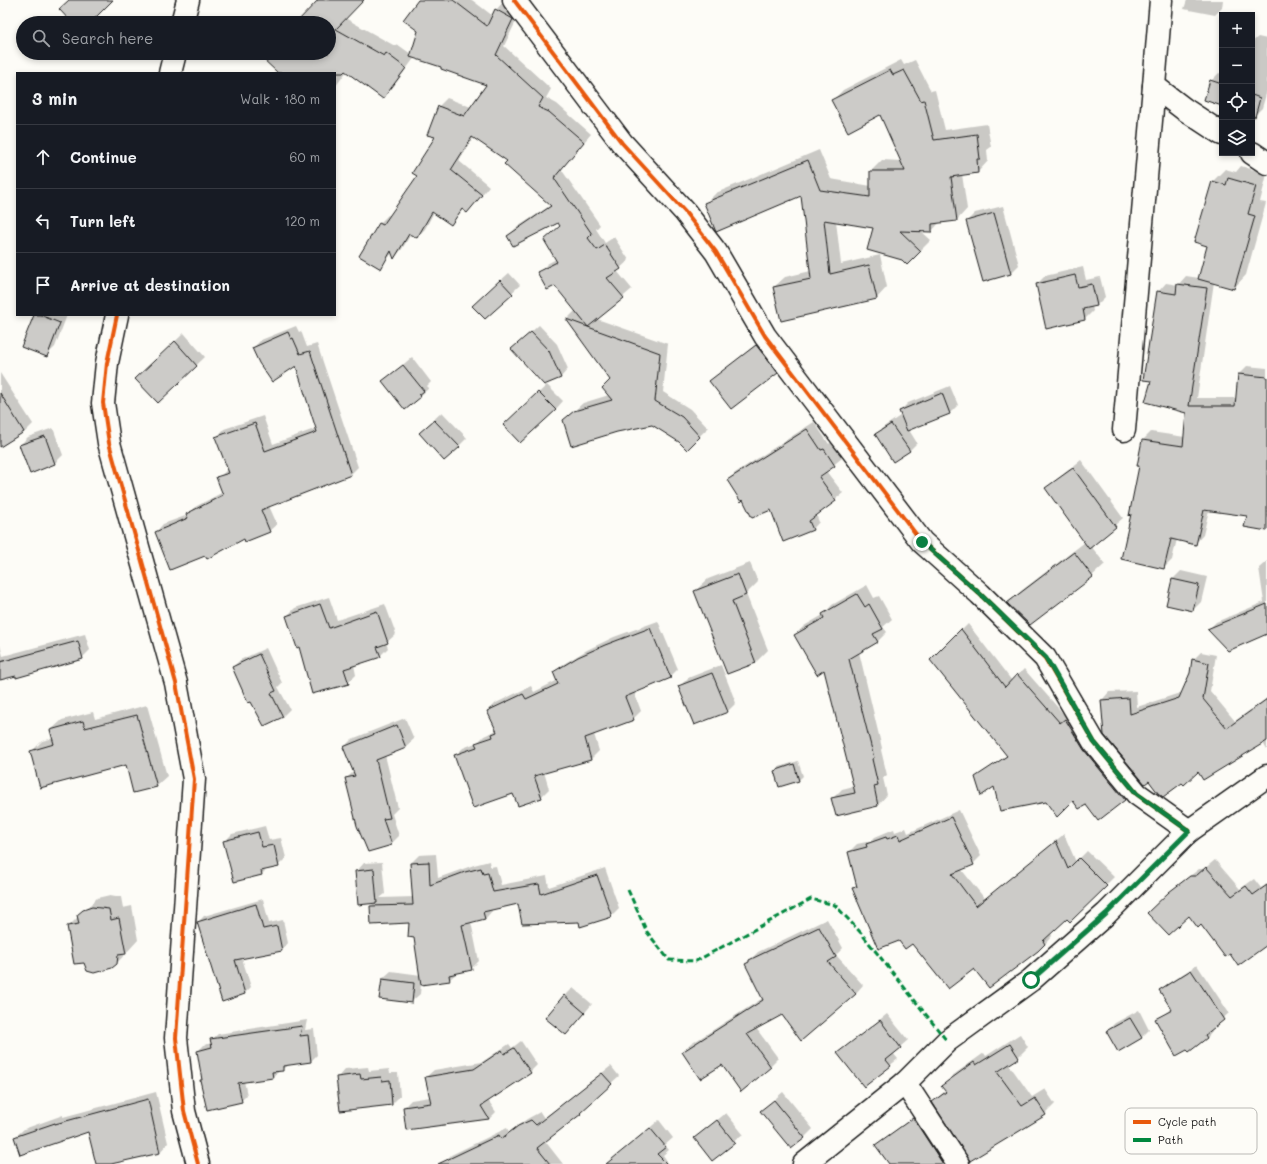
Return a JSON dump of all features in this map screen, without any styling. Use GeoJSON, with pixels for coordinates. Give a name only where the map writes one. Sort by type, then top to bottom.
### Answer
{"type":"FeatureCollection","features":[{"type":"Feature","properties":{"kind":"street"},"geometry":{"type":"LineString","coordinates":[[184,16],[188,0]]}},
{"type":"Feature","properties":{"kind":"street"},"geometry":{"type":"LineString","coordinates":[[514,0],[622,143],[694,223],[716,252],[765,336],[922,542],[980,594],[1046,658],[1094,742],[1137,794],[1189,831]]}},
{"type":"Feature","properties":{"kind":"street"},"geometry":{"type":"LineString","coordinates":[[1124,430],[1161,0]]}},
{"type":"Feature","properties":{"kind":"street"},"geometry":{"type":"LineString","coordinates":[[170,72],[173,60]]}},
{"type":"Feature","properties":{"kind":"street"},"geometry":{"type":"LineString","coordinates":[[1154,86],[1184,109],[1219,132]]}},
{"type":"Feature","properties":{"kind":"street"},"geometry":{"type":"LineString","coordinates":[[1255,155],[1267,162]]}},
{"type":"Feature","properties":{"kind":"street"},"geometry":{"type":"LineString","coordinates":[[117,316],[107,363],[103,404],[109,443],[176,683],[194,779],[176,1038],[184,1111],[198,1164]]}},
{"type":"Feature","properties":{"kind":"street"},"geometry":{"type":"LineString","coordinates":[[804,1164],[905,1083],[946,1041],[1031,980],[1100,919],[1189,831],[1267,776]]}},
{"type":"Feature","properties":{"kind":"street"},"geometry":{"type":"LineString","coordinates":[[905,1083],[958,1164]]}},
{"type":"Feature","properties":{"kind":"building"},"geometry":{"type":"Polygon","coordinates":[[[69,0],[113,0],[97,16],[66,16],[59,9],[69,0]]]}},
{"type":"Feature","properties":{"kind":"building"},"geometry":{"type":"Polygon","coordinates":[[[318,0],[364,0],[336,29],[336,16],[303,16],[318,0]]]}},
{"type":"Feature","properties":{"kind":"building"},"geometry":{"type":"Polygon","coordinates":[[[418,0],[453,0],[487,26],[495,9],[513,19],[496,55],[543,98],[538,107],[549,112],[584,142],[554,178],[592,234],[588,238],[597,250],[605,245],[621,269],[607,278],[624,298],[588,327],[555,286],[547,290],[537,272],[557,262],[544,240],[560,226],[558,223],[513,246],[507,236],[551,206],[504,164],[507,161],[472,137],[451,170],[482,195],[467,213],[462,209],[451,225],[432,212],[417,238],[409,234],[394,259],[391,251],[381,269],[359,256],[379,223],[383,225],[417,176],[412,173],[435,137],[427,135],[438,106],[464,116],[486,85],[441,69],[441,67],[410,57],[418,31],[403,20],[418,0]]]}},
{"type":"Feature","properties":{"kind":"building"},"geometry":{"type":"Polygon","coordinates":[[[336,29],[384,56],[386,53],[406,68],[383,99],[345,71],[343,73],[277,72],[264,60],[336,60],[336,29]]]}},
{"type":"Feature","properties":{"kind":"building"},"geometry":{"type":"Polygon","coordinates":[[[890,70],[893,75],[904,70],[921,101],[924,100],[934,140],[977,134],[980,159],[977,159],[978,173],[951,177],[957,221],[932,224],[932,232],[900,231],[921,251],[907,265],[902,260],[867,250],[873,228],[824,220],[830,274],[869,265],[877,299],[781,321],[773,287],[811,279],[801,196],[716,232],[704,203],[808,160],[820,190],[870,197],[870,171],[905,171],[880,115],[848,132],[831,100],[890,70]]]}},
{"type":"Feature","properties":{"kind":"building"},"geometry":{"type":"Polygon","coordinates":[[[1210,80],[1219,83],[1219,105],[1204,100],[1210,80]]]}},
{"type":"Feature","properties":{"kind":"building"},"geometry":{"type":"Polygon","coordinates":[[[1255,96],[1260,98],[1255,117],[1255,96]]]}},
{"type":"Feature","properties":{"kind":"building"},"geometry":{"type":"Polygon","coordinates":[[[1228,178],[1256,186],[1248,214],[1255,216],[1234,289],[1198,279],[1207,246],[1194,242],[1212,181],[1226,185],[1228,178]]]}},
{"type":"Feature","properties":{"kind":"building"},"geometry":{"type":"Polygon","coordinates":[[[994,213],[1011,274],[983,282],[966,221],[994,213]]]}},
{"type":"Feature","properties":{"kind":"building"},"geometry":{"type":"Polygon","coordinates":[[[1075,275],[1078,287],[1092,284],[1097,306],[1083,309],[1085,320],[1046,329],[1036,284],[1075,275]]]}},
{"type":"Feature","properties":{"kind":"building"},"geometry":{"type":"Polygon","coordinates":[[[500,280],[513,294],[485,319],[472,306],[500,280]]]}},
{"type":"Feature","properties":{"kind":"building"},"geometry":{"type":"Polygon","coordinates":[[[1177,284],[1207,288],[1189,406],[1235,406],[1238,374],[1267,377],[1267,531],[1244,527],[1247,516],[1204,510],[1196,545],[1171,539],[1164,569],[1121,559],[1131,514],[1129,516],[1139,466],[1137,466],[1142,440],[1183,446],[1186,413],[1145,402],[1151,381],[1143,380],[1157,291],[1176,294],[1177,284]]]}},
{"type":"Feature","properties":{"kind":"building"},"geometry":{"type":"Polygon","coordinates":[[[34,316],[42,316],[60,323],[47,357],[21,347],[34,316]]]}},
{"type":"Feature","properties":{"kind":"building"},"geometry":{"type":"Polygon","coordinates":[[[566,319],[660,353],[655,401],[682,417],[700,437],[687,450],[679,442],[652,425],[617,432],[571,446],[563,420],[574,411],[612,400],[602,388],[610,380],[566,319]]]}},
{"type":"Feature","properties":{"kind":"building"},"geometry":{"type":"Polygon","coordinates":[[[288,332],[291,339],[293,338],[300,354],[310,351],[351,475],[261,510],[270,532],[245,542],[244,539],[207,559],[205,556],[170,570],[155,532],[188,518],[186,514],[223,495],[216,477],[229,473],[215,437],[255,423],[265,451],[317,432],[296,366],[272,382],[259,363],[252,348],[288,332]]]}},
{"type":"Feature","properties":{"kind":"building"},"geometry":{"type":"Polygon","coordinates":[[[531,332],[549,351],[561,378],[544,385],[511,349],[531,332]]]}},
{"type":"Feature","properties":{"kind":"building"},"geometry":{"type":"Polygon","coordinates":[[[175,341],[197,366],[158,403],[135,379],[175,341]]]}},
{"type":"Feature","properties":{"kind":"building"},"geometry":{"type":"Polygon","coordinates":[[[756,345],[778,373],[731,409],[709,381],[756,345]]]}},
{"type":"Feature","properties":{"kind":"building"},"geometry":{"type":"Polygon","coordinates":[[[403,365],[424,391],[419,395],[421,397],[405,410],[382,381],[403,365]]]}},
{"type":"Feature","properties":{"kind":"building"},"geometry":{"type":"Polygon","coordinates":[[[538,392],[556,410],[520,443],[503,425],[538,392]]]}},
{"type":"Feature","properties":{"kind":"building"},"geometry":{"type":"Polygon","coordinates":[[[0,393],[24,432],[0,447],[0,393]]]}},
{"type":"Feature","properties":{"kind":"building"},"geometry":{"type":"Polygon","coordinates":[[[942,393],[950,414],[907,431],[899,411],[942,393]]]}},
{"type":"Feature","properties":{"kind":"building"},"geometry":{"type":"Polygon","coordinates":[[[434,420],[460,447],[444,461],[419,433],[434,420]]]}},
{"type":"Feature","properties":{"kind":"building"},"geometry":{"type":"Polygon","coordinates":[[[891,424],[910,451],[893,462],[875,434],[891,424]]]}},
{"type":"Feature","properties":{"kind":"building"},"geometry":{"type":"Polygon","coordinates":[[[807,429],[821,450],[824,449],[835,466],[819,477],[836,501],[809,521],[813,530],[783,542],[771,510],[752,518],[743,500],[741,502],[727,480],[807,429]]]}},
{"type":"Feature","properties":{"kind":"building"},"geometry":{"type":"Polygon","coordinates":[[[45,436],[55,464],[30,474],[19,445],[45,436]]]}},
{"type":"Feature","properties":{"kind":"building"},"geometry":{"type":"Polygon","coordinates":[[[1073,468],[1116,527],[1089,549],[1045,488],[1073,468]]]}},
{"type":"Feature","properties":{"kind":"building"},"geometry":{"type":"Polygon","coordinates":[[[1074,552],[1093,577],[1030,625],[1007,603],[1074,552]]]}},
{"type":"Feature","properties":{"kind":"building"},"geometry":{"type":"Polygon","coordinates":[[[738,574],[746,595],[732,601],[756,663],[727,674],[694,591],[738,574]]]}},
{"type":"Feature","properties":{"kind":"building"},"geometry":{"type":"Polygon","coordinates":[[[1172,579],[1199,585],[1193,611],[1166,605],[1172,579]]]}},
{"type":"Feature","properties":{"kind":"building"},"geometry":{"type":"Polygon","coordinates":[[[857,594],[865,607],[869,604],[883,629],[873,634],[878,642],[849,659],[874,758],[872,759],[878,785],[874,786],[878,806],[836,816],[831,798],[855,793],[824,670],[817,675],[794,635],[824,618],[822,614],[857,594]]]}},
{"type":"Feature","properties":{"kind":"building"},"geometry":{"type":"Polygon","coordinates":[[[320,604],[329,628],[377,611],[388,643],[377,647],[381,657],[344,669],[349,684],[312,694],[299,647],[297,648],[286,616],[320,604]]]}},
{"type":"Feature","properties":{"kind":"building"},"geometry":{"type":"Polygon","coordinates":[[[1267,604],[1267,634],[1228,651],[1207,629],[1267,604]]]}},
{"type":"Feature","properties":{"kind":"building"},"geometry":{"type":"Polygon","coordinates":[[[650,628],[671,678],[625,697],[634,720],[585,738],[591,760],[534,776],[542,798],[518,806],[513,794],[473,808],[454,755],[477,747],[475,743],[493,737],[492,734],[497,732],[487,711],[523,694],[526,699],[558,684],[553,672],[578,657],[650,628]]]}},
{"type":"Feature","properties":{"kind":"building"},"geometry":{"type":"Polygon","coordinates":[[[961,629],[1005,687],[1017,674],[1060,723],[1065,719],[1084,750],[1125,800],[1098,821],[1086,805],[1079,809],[1073,801],[1057,817],[1046,802],[1000,811],[994,787],[981,796],[975,777],[1007,756],[930,660],[961,629]]]}},
{"type":"Feature","properties":{"kind":"building"},"geometry":{"type":"Polygon","coordinates":[[[78,641],[83,659],[16,678],[16,676],[0,680],[0,662],[78,641]]]}},
{"type":"Feature","properties":{"kind":"building"},"geometry":{"type":"Polygon","coordinates":[[[259,654],[276,691],[271,693],[283,717],[264,726],[251,702],[248,703],[232,667],[259,654]]]}},
{"type":"Feature","properties":{"kind":"building"},"geometry":{"type":"Polygon","coordinates":[[[1192,659],[1209,663],[1203,699],[1227,728],[1267,699],[1267,741],[1203,780],[1198,772],[1184,785],[1182,783],[1163,797],[1149,781],[1145,784],[1104,735],[1101,700],[1129,698],[1130,714],[1179,698],[1190,673],[1192,659]]]}},
{"type":"Feature","properties":{"kind":"building"},"geometry":{"type":"Polygon","coordinates":[[[712,673],[728,712],[694,725],[678,686],[712,673]]]}},
{"type":"Feature","properties":{"kind":"building"},"geometry":{"type":"Polygon","coordinates":[[[137,715],[157,787],[133,793],[126,765],[40,788],[30,751],[54,744],[50,730],[83,721],[85,728],[137,715]]]}},
{"type":"Feature","properties":{"kind":"building"},"geometry":{"type":"Polygon","coordinates":[[[397,725],[406,748],[376,760],[390,818],[383,819],[392,845],[368,852],[357,826],[345,778],[355,776],[343,747],[397,725]]]}},
{"type":"Feature","properties":{"kind":"building"},"geometry":{"type":"Polygon","coordinates":[[[794,764],[799,781],[779,787],[774,771],[794,764]]]}},
{"type":"Feature","properties":{"kind":"building"},"geometry":{"type":"Polygon","coordinates":[[[951,817],[974,865],[952,874],[976,906],[1056,841],[1068,869],[1079,858],[1107,886],[1070,922],[1067,919],[1043,941],[1045,944],[1038,951],[989,988],[974,969],[948,989],[912,944],[905,949],[899,941],[878,949],[852,888],[857,887],[848,852],[867,847],[866,844],[886,837],[887,839],[898,835],[900,840],[951,817]]]}},
{"type":"Feature","properties":{"kind":"building"},"geometry":{"type":"Polygon","coordinates":[[[258,832],[262,847],[274,845],[279,867],[261,871],[262,875],[234,882],[223,841],[258,832]]]}},
{"type":"Feature","properties":{"kind":"building"},"geometry":{"type":"Polygon","coordinates":[[[429,862],[430,885],[465,872],[481,868],[483,874],[488,873],[493,892],[539,884],[541,894],[597,875],[612,917],[580,927],[579,922],[522,924],[518,904],[483,912],[485,919],[462,925],[472,970],[449,975],[450,981],[421,985],[414,938],[408,937],[409,923],[371,925],[370,906],[413,905],[410,863],[429,862]]]}},
{"type":"Feature","properties":{"kind":"building"},"geometry":{"type":"Polygon","coordinates":[[[1206,867],[1232,896],[1246,886],[1253,895],[1267,885],[1267,945],[1238,966],[1230,954],[1225,957],[1201,925],[1198,928],[1189,916],[1168,935],[1147,913],[1169,892],[1190,876],[1196,876],[1206,867]]]}},
{"type":"Feature","properties":{"kind":"building"},"geometry":{"type":"Polygon","coordinates":[[[374,869],[377,903],[358,905],[355,871],[374,869]]]}},
{"type":"Feature","properties":{"kind":"building"},"geometry":{"type":"Polygon","coordinates":[[[256,904],[263,929],[277,926],[282,951],[235,960],[245,994],[222,1002],[197,922],[256,904]]]}},
{"type":"Feature","properties":{"kind":"building"},"geometry":{"type":"Polygon","coordinates":[[[92,907],[109,909],[111,920],[119,918],[126,954],[118,955],[117,964],[112,968],[94,973],[87,971],[84,963],[74,964],[67,926],[79,924],[77,915],[83,910],[92,907]]]}},
{"type":"Feature","properties":{"kind":"building"},"geometry":{"type":"Polygon","coordinates":[[[819,927],[836,957],[828,962],[856,994],[801,1041],[782,1015],[747,1034],[771,1067],[741,1092],[722,1065],[700,1079],[682,1052],[763,1000],[745,964],[749,962],[749,960],[819,927]]]}},
{"type":"Feature","properties":{"kind":"building"},"geometry":{"type":"Polygon","coordinates":[[[1191,970],[1224,1020],[1205,1035],[1207,1038],[1189,1052],[1187,1050],[1176,1056],[1155,1019],[1172,1010],[1159,990],[1191,970]]]}},
{"type":"Feature","properties":{"kind":"building"},"geometry":{"type":"Polygon","coordinates":[[[382,979],[414,983],[412,1003],[379,999],[382,979]]]}},
{"type":"Feature","properties":{"kind":"building"},"geometry":{"type":"Polygon","coordinates":[[[564,995],[585,1013],[566,1035],[545,1018],[564,995]]]}},
{"type":"Feature","properties":{"kind":"building"},"geometry":{"type":"Polygon","coordinates":[[[1130,1018],[1142,1038],[1118,1052],[1106,1031],[1130,1018]]]}},
{"type":"Feature","properties":{"kind":"building"},"geometry":{"type":"Polygon","coordinates":[[[880,1020],[901,1048],[886,1060],[891,1066],[864,1087],[837,1053],[880,1020]]]}},
{"type":"Feature","properties":{"kind":"building"},"geometry":{"type":"Polygon","coordinates":[[[302,1026],[300,1036],[308,1035],[311,1062],[283,1066],[283,1071],[272,1072],[273,1078],[238,1083],[242,1102],[207,1110],[200,1080],[202,1080],[197,1051],[212,1047],[210,1039],[302,1026]]]}},
{"type":"Feature","properties":{"kind":"building"},"geometry":{"type":"Polygon","coordinates":[[[1010,1044],[1019,1058],[997,1072],[1022,1106],[1035,1098],[1046,1115],[970,1161],[932,1102],[946,1092],[941,1086],[974,1062],[976,1065],[1010,1044]]]}},
{"type":"Feature","properties":{"kind":"building"},"geometry":{"type":"Polygon","coordinates":[[[514,1048],[531,1073],[481,1106],[489,1119],[406,1130],[403,1107],[431,1103],[425,1077],[474,1069],[502,1050],[504,1054],[514,1048]]]}},
{"type":"Feature","properties":{"kind":"building"},"geometry":{"type":"Polygon","coordinates":[[[602,1073],[612,1084],[580,1113],[581,1114],[537,1148],[550,1164],[438,1164],[499,1135],[501,1139],[518,1126],[531,1120],[536,1125],[602,1073]]]}},
{"type":"Feature","properties":{"kind":"building"},"geometry":{"type":"Polygon","coordinates":[[[360,1074],[361,1079],[381,1077],[382,1081],[390,1080],[392,1105],[340,1111],[336,1077],[360,1074]]]}},
{"type":"Feature","properties":{"kind":"building"},"geometry":{"type":"Polygon","coordinates":[[[148,1099],[160,1153],[111,1164],[96,1164],[88,1132],[20,1155],[14,1137],[55,1123],[148,1099]]]}},
{"type":"Feature","properties":{"kind":"building"},"geometry":{"type":"Polygon","coordinates":[[[774,1100],[805,1138],[791,1149],[760,1111],[774,1100]]]}},
{"type":"Feature","properties":{"kind":"building"},"geometry":{"type":"Polygon","coordinates":[[[913,1118],[943,1164],[889,1164],[875,1145],[913,1118]]]}},
{"type":"Feature","properties":{"kind":"building"},"geometry":{"type":"Polygon","coordinates":[[[717,1120],[735,1143],[712,1161],[694,1138],[717,1120]]]}},
{"type":"Feature","properties":{"kind":"building"},"geometry":{"type":"Polygon","coordinates":[[[650,1128],[666,1147],[657,1154],[667,1164],[606,1164],[650,1128]]]}},
{"type":"Feature","properties":{"kind":"marked path"},"geometry":{"type":"LineString","coordinates":[[628,890],[647,932],[669,960],[696,961],[811,899],[835,905],[861,933],[947,1041]]}},
{"type":"Feature","properties":{"kind":"cycle path"},"geometry":{"type":"LineString","coordinates":[[514,0],[622,143],[685,212],[716,252],[765,336],[922,542],[980,594],[1045,658],[1094,742],[1137,794],[1189,831]]}},
{"type":"Feature","properties":{"kind":"cycle path"},"geometry":{"type":"LineString","coordinates":[[117,316],[107,363],[103,403],[109,443],[176,683],[194,779],[176,1038],[184,1111],[198,1164]]}},
{"type":"Feature","properties":{"kind":"route"},"geometry":{"type":"LineString","coordinates":[[922,542],[980,594],[1046,658],[1094,742],[1137,794],[1189,831],[1106,914],[1031,980]]}}]}
